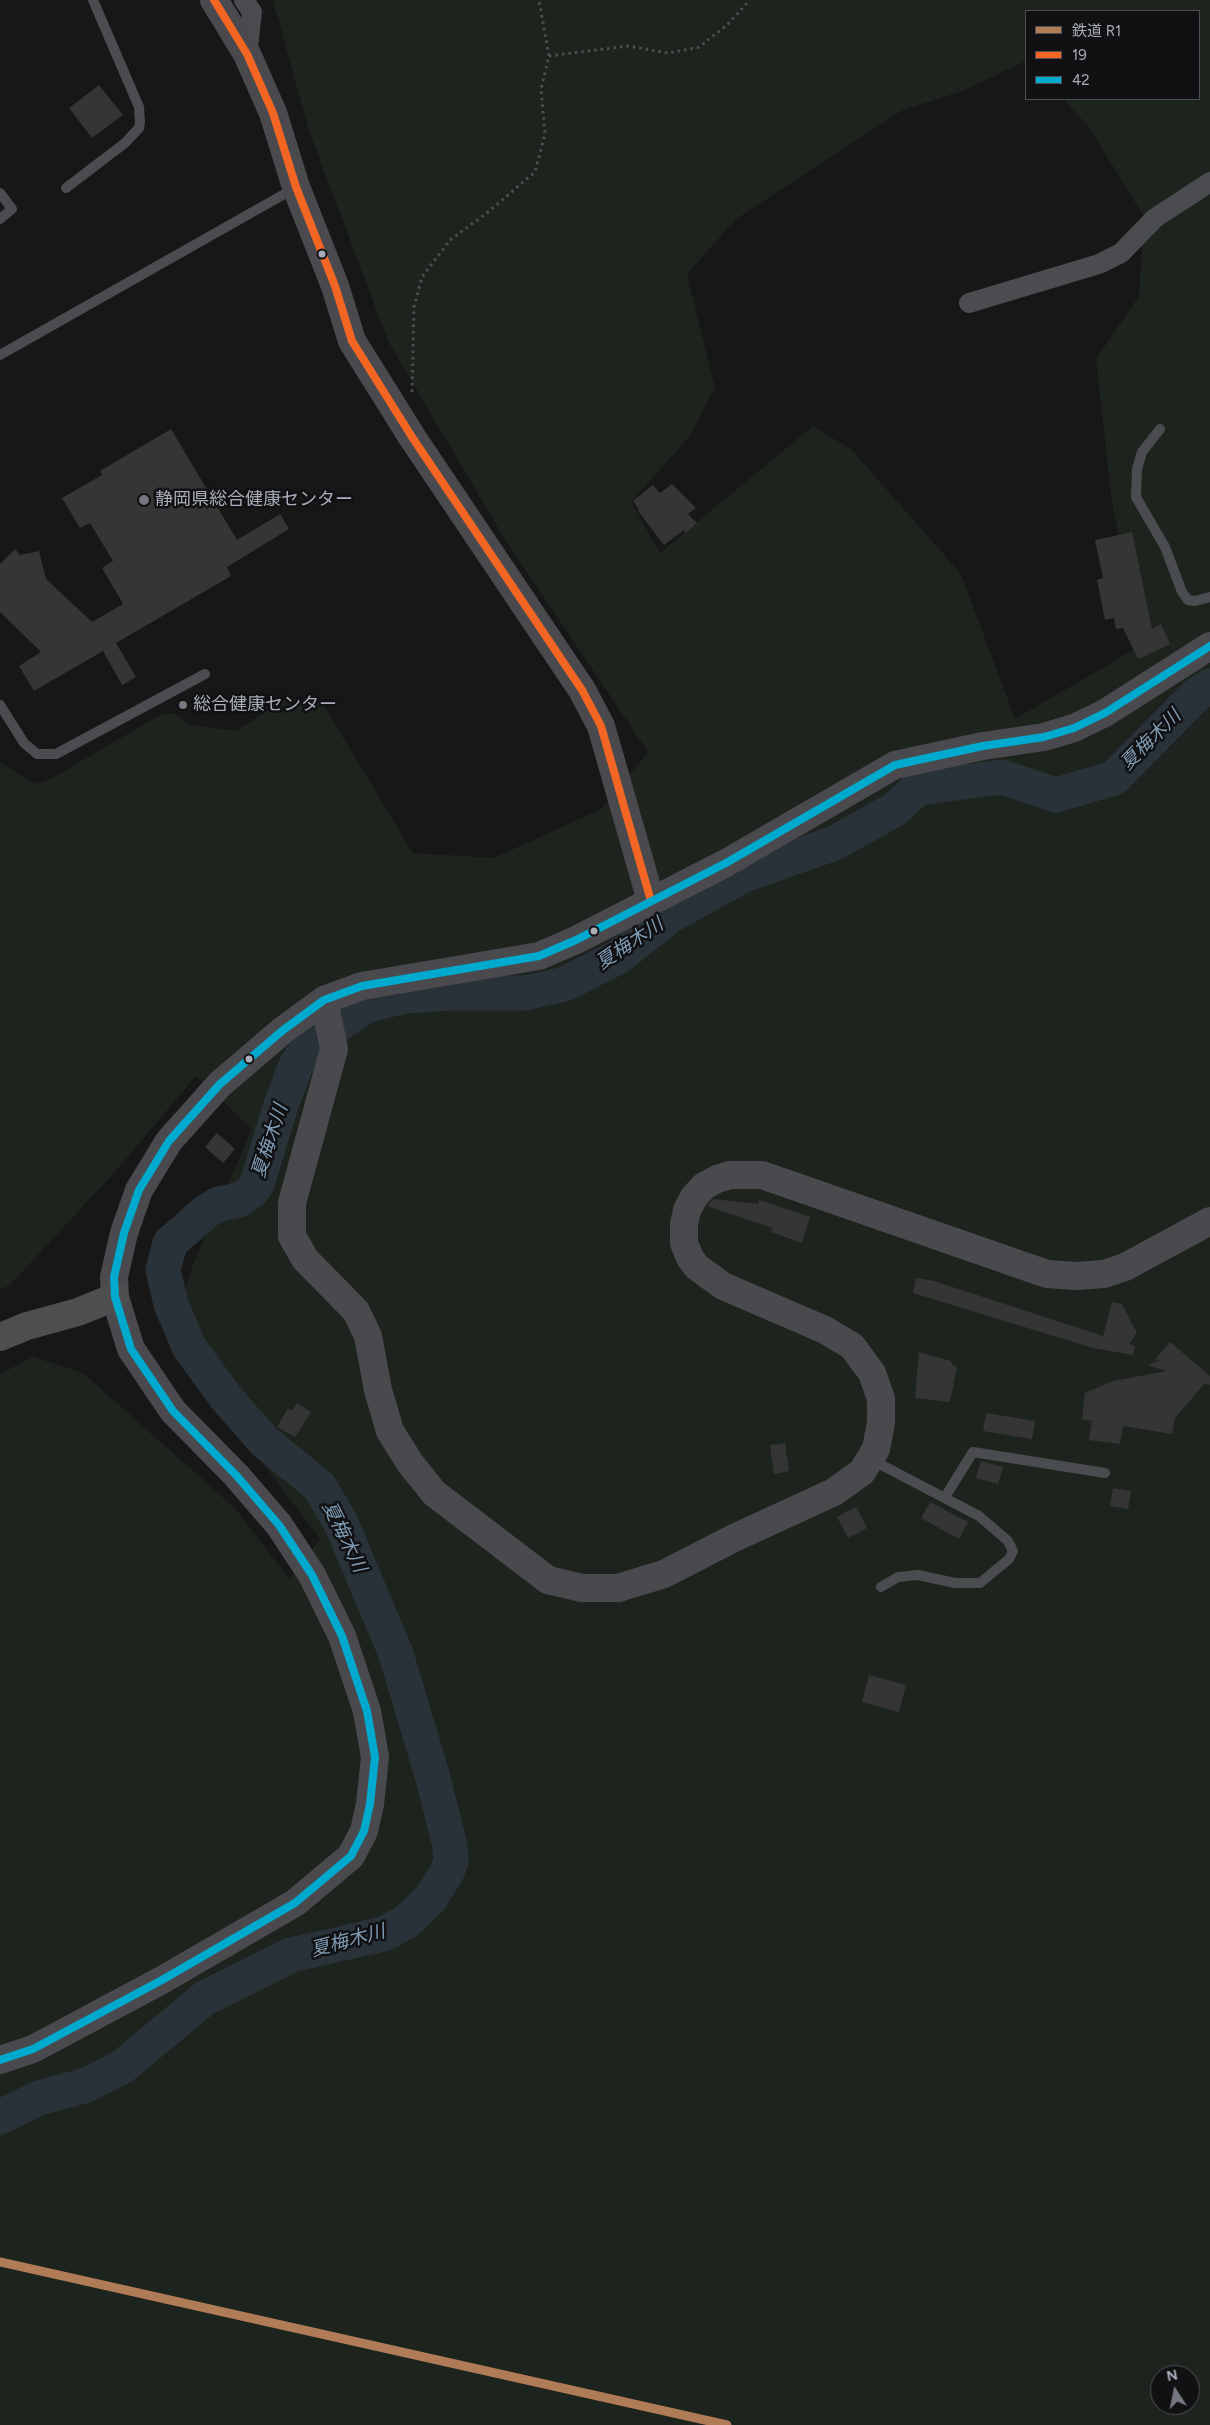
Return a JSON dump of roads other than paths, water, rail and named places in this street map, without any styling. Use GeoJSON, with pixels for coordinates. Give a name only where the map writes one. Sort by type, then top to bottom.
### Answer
{"type":"FeatureCollection","features":[{"type":"Feature","properties":{"kind":"highway"},"geometry":{"type":"LineString","coordinates":[[0,1317],[74,1293],[115,1297]]}},
{"type":"Feature","properties":{"kind":"highway"},"geometry":{"type":"LineString","coordinates":[[0,1337],[26,1326],[78,1312],[115,1297]]}},
{"type":"Feature","properties":{"kind":"street"},"geometry":{"type":"LineString","coordinates":[[214,0],[248,54],[273,113],[296,187],[335,286],[352,340],[362,359],[582,690],[601,726],[627,809],[651,900]]}},
{"type":"Feature","properties":{"kind":"street"},"geometry":{"type":"LineString","coordinates":[[244,0],[252,12],[248,54]]}},
{"type":"Feature","properties":{"kind":"street"},"geometry":{"type":"LineString","coordinates":[[969,303],[1099,264],[1121,253],[1155,218],[1210,182]]}},
{"type":"Feature","properties":{"kind":"street"},"geometry":{"type":"LineString","coordinates":[[0,2060],[33,2049],[162,1980],[295,1903],[351,1856],[364,1831],[370,1804],[375,1757],[367,1711],[342,1636],[312,1575],[279,1525],[236,1475],[173,1411],[131,1349],[115,1297],[114,1277],[124,1233],[139,1190],[169,1141],[220,1084],[282,1031],[325,1004],[362,986],[539,956],[576,940],[726,863],[895,765],[983,746],[1044,737],[1074,728],[1104,712],[1210,646]]}},
{"type":"Feature","properties":{"kind":"street"},"geometry":{"type":"LineString","coordinates":[[325,1004],[334,1049],[292,1203],[292,1236],[304,1259],[356,1310],[368,1336],[378,1390],[390,1430],[410,1464],[434,1493],[548,1580],[582,1588],[618,1588],[664,1574],[734,1538],[834,1492],[862,1472],[876,1449],[881,1423],[881,1399],[872,1373],[856,1351],[825,1330],[723,1286],[697,1267],[690,1258],[684,1243],[684,1224],[690,1204],[704,1186],[730,1175],[762,1175],[1047,1274],[1076,1276],[1104,1274],[1125,1267],[1210,1221]]}},
{"type":"Feature","properties":{"kind":"lane"},"geometry":{"type":"LineString","coordinates":[[66,188],[125,143],[139,128],[140,122],[139,107],[93,0]]}},
{"type":"Feature","properties":{"kind":"lane"},"geometry":{"type":"LineString","coordinates":[[0,355],[296,187]]}},
{"type":"Feature","properties":{"kind":"lane"},"geometry":{"type":"LineString","coordinates":[[0,193],[12,209],[0,219]]}},
{"type":"Feature","properties":{"kind":"lane"},"geometry":{"type":"LineString","coordinates":[[1160,429],[1142,452],[1137,469],[1136,497],[1165,547],[1182,592],[1188,600],[1195,601],[1210,597]]}},
{"type":"Feature","properties":{"kind":"lane"},"geometry":{"type":"LineString","coordinates":[[0,705],[24,743],[37,754],[56,754],[205,674]]}},
{"type":"Feature","properties":{"kind":"lane"},"geometry":{"type":"LineString","coordinates":[[945,1497],[973,1452],[1105,1473]]}},
{"type":"Feature","properties":{"kind":"lane"},"geometry":{"type":"LineString","coordinates":[[871,1460],[979,1516],[1008,1541],[1013,1551],[1009,1559],[980,1583],[955,1583],[918,1575],[898,1577],[881,1587]]}},
{"type":"Feature","properties":{"kind":"waterway","name":"夏梅木川"},"geometry":{"type":"LineString","coordinates":[[0,2117],[39,2098],[87,2085],[122,2067],[205,1998],[291,1955],[384,1934],[407,1921],[430,1899],[447,1872],[451,1861],[450,1846],[432,1775],[396,1654],[341,1523],[319,1486],[265,1442],[227,1399],[189,1347],[171,1304],[163,1270],[170,1243],[208,1210],[219,1204],[239,1200],[251,1192],[257,1184],[280,1108],[296,1065],[303,1055],[344,1020],[368,1005],[405,996],[450,993],[525,993],[565,984],[618,957],[670,916],[744,875],[835,843],[895,809],[918,788],[1002,777],[1056,795],[1114,778],[1196,695],[1210,686]]}},
{"type":"Feature","properties":{"kind":"rail line","name":"R1"},"geometry":{"type":"LineString","coordinates":[[0,2262],[727,2425]]}},
{"type":"Feature","properties":{"kind":"place","name":"静岡県総合健康センター"},"geometry":{"type":"Point","coordinates":[144,500]}},
{"type":"Feature","properties":{"kind":"place","name":"総合健康センター"},"geometry":{"type":"Point","coordinates":[183,705]}}]}
